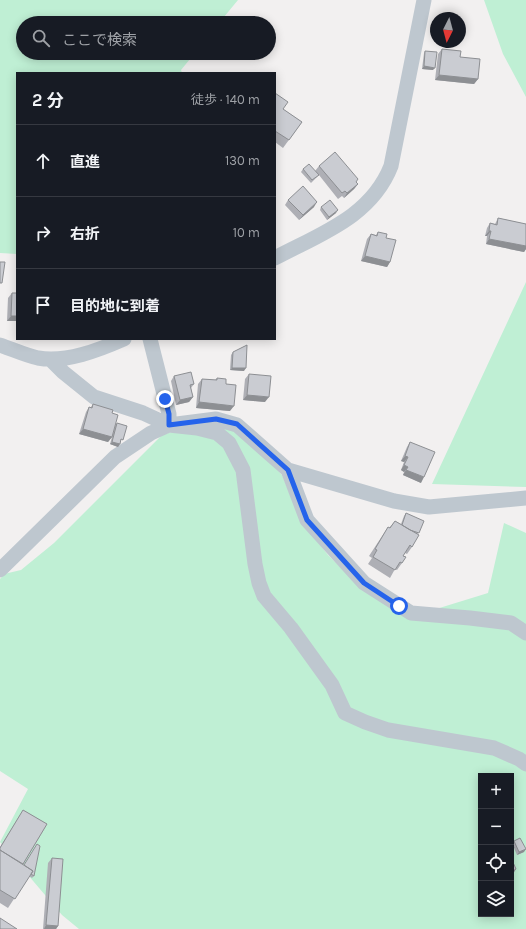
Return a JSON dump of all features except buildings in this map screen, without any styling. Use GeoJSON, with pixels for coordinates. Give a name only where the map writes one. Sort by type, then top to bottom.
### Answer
{"type":"FeatureCollection","features":[{"type":"Feature","properties":{"kind":"street"},"geometry":{"type":"LineString","coordinates":[[276,257],[348,220],[370,200],[386,180],[391,166],[424,0]]}},
{"type":"Feature","properties":{"kind":"street"},"geometry":{"type":"LineString","coordinates":[[0,345],[37,358],[50,359],[80,355],[121,340]]}},
{"type":"Feature","properties":{"kind":"street"},"geometry":{"type":"LineString","coordinates":[[150,340],[169,414],[169,425]]}},
{"type":"Feature","properties":{"kind":"street"},"geometry":{"type":"LineString","coordinates":[[50,359],[63,372],[94,397],[143,412],[169,425],[197,428],[217,433],[230,443],[243,470],[255,564],[259,583],[264,596],[291,628],[332,685],[345,713],[388,730],[494,748],[519,759],[526,764]]}},
{"type":"Feature","properties":{"kind":"street"},"geometry":{"type":"LineString","coordinates":[[0,570],[115,457],[151,433],[169,425],[216,419],[237,424],[288,470],[394,501],[430,507],[526,498]]}},
{"type":"Feature","properties":{"kind":"street"},"geometry":{"type":"LineString","coordinates":[[288,470],[307,520],[364,583],[411,613],[512,623],[526,633]]}},
{"type":"Feature","properties":{"kind":"green space"},"geometry":{"type":"Polygon","coordinates":[[[0,0],[238,0],[225,16],[16,16],[16,60],[189,60],[181,70],[182,72],[16,72],[16,254],[0,253],[0,0]]]}},
{"type":"Feature","properties":{"kind":"green space"},"geometry":{"type":"Polygon","coordinates":[[[484,0],[526,0],[526,97],[503,54],[484,0]]]}},
{"type":"Feature","properties":{"kind":"green space"},"geometry":{"type":"Polygon","coordinates":[[[526,282],[526,487],[432,484],[526,282]]]}},
{"type":"Feature","properties":{"kind":"green space"},"geometry":{"type":"Polygon","coordinates":[[[202,423],[232,428],[268,459],[282,475],[300,519],[328,555],[364,590],[407,618],[488,593],[504,523],[526,533],[526,929],[79,929],[62,915],[0,842],[28,789],[0,771],[0,579],[4,574],[21,570],[54,543],[162,435],[202,423]]]}},
{"type":"Feature","properties":{"kind":"route"},"geometry":{"type":"LineString","coordinates":[[165,399],[169,414],[169,425],[216,419],[237,424],[288,470],[307,520],[364,583],[399,606]]}}]}
